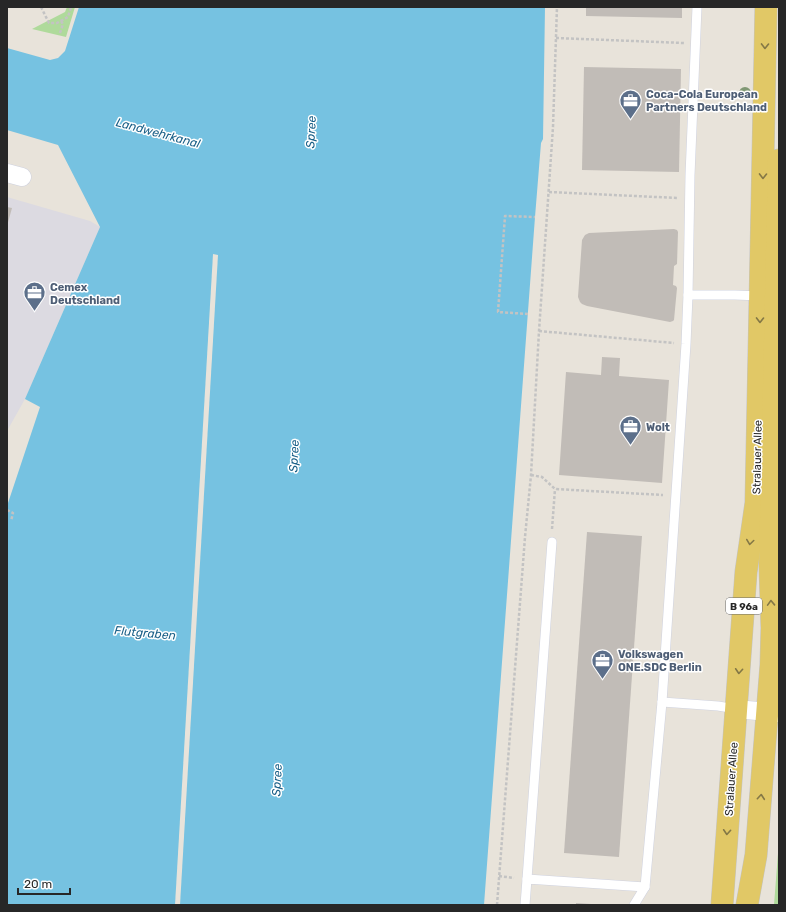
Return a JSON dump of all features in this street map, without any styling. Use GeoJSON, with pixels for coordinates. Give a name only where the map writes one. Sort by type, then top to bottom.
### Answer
{"type":"FeatureCollection","features":[{"type":"Feature","properties":{"kind":"main road","name":"Stralauer Allee"},"geometry":{"type":"LineString","coordinates":[[747,905],[756,855],[773,713],[770,566],[772,301],[766,7]]}},
{"type":"Feature","properties":{"kind":"main road","name":"Stralauer Allee"},"geometry":{"type":"LineString","coordinates":[[722,905],[746,572],[756,503],[772,301],[779,160]]}},
{"type":"Feature","properties":{"kind":"street"},"geometry":{"type":"LineString","coordinates":[[736,709],[773,713]]}},
{"type":"Feature","properties":{"kind":"lane"},"geometry":{"type":"LineString","coordinates":[[634,905],[645,887],[662,702],[686,344],[697,7]]}},
{"type":"Feature","properties":{"kind":"lane"},"geometry":{"type":"LineString","coordinates":[[688,294],[735,295],[772,301]]}},
{"type":"Feature","properties":{"kind":"lane"},"geometry":{"type":"LineString","coordinates":[[525,905],[552,542]]}},
{"type":"Feature","properties":{"kind":"lane"},"geometry":{"type":"LineString","coordinates":[[662,702],[718,706],[736,709]]}},
{"type":"Feature","properties":{"kind":"lane"},"geometry":{"type":"LineString","coordinates":[[527,879],[645,887]]}},
{"type":"Feature","properties":{"kind":"path"},"geometry":{"type":"LineString","coordinates":[[41,7],[49,23],[56,23],[68,17],[71,7]]}},
{"type":"Feature","properties":{"kind":"path"},"geometry":{"type":"LineString","coordinates":[[497,905],[531,475],[539,331],[554,127],[557,7]]}},
{"type":"Feature","properties":{"kind":"path"},"geometry":{"type":"LineString","coordinates":[[60,33],[63,24],[61,21]]}},
{"type":"Feature","properties":{"kind":"path"},"geometry":{"type":"LineString","coordinates":[[556,38],[695,43]]}},
{"type":"Feature","properties":{"kind":"path"},"geometry":{"type":"LineString","coordinates":[[549,192],[690,199]]}},
{"type":"Feature","properties":{"kind":"path"},"geometry":{"type":"LineString","coordinates":[[528,314],[498,312],[505,216],[535,217]]}},
{"type":"Feature","properties":{"kind":"path"},"geometry":{"type":"LineString","coordinates":[[539,331],[686,344]]}},
{"type":"Feature","properties":{"kind":"path"},"geometry":{"type":"LineString","coordinates":[[531,475],[542,477],[555,489],[676,496]]}},
{"type":"Feature","properties":{"kind":"path"},"geometry":{"type":"LineString","coordinates":[[552,542],[555,489]]}},
{"type":"Feature","properties":{"kind":"path"},"geometry":{"type":"LineString","coordinates":[[7,510],[13,512],[11,521]]}},
{"type":"Feature","properties":{"kind":"shaded area","name":"Cemex Deutschland"},"geometry":{"type":"Polygon","coordinates":[[[7,197],[90,221],[100,227],[25,399],[7,431],[7,197]]]}},
{"type":"Feature","properties":{"kind":"green space"},"geometry":{"type":"Polygon","coordinates":[[[67,7],[75,7],[66,37],[32,29],[65,12],[67,7]]]}},
{"type":"Feature","properties":{"kind":"green space"},"geometry":{"type":"Polygon","coordinates":[[[779,840],[779,905],[774,905],[779,840]]]}},
{"type":"Feature","properties":{"kind":"water"},"geometry":{"type":"Polygon","coordinates":[[[79,7],[545,7],[543,139],[541,143],[535,217],[484,905],[7,905],[7,506],[40,407],[25,399],[100,227],[58,145],[7,130],[7,48],[50,60],[58,58],[65,51],[79,7]]]}},
{"type":"Feature","properties":{"kind":"pier"},"geometry":{"type":"Polygon","coordinates":[[[213,254],[218,255],[180,905],[175,905],[213,254]]]}},
{"type":"Feature","properties":{"kind":"building"},"geometry":{"type":"Polygon","coordinates":[[[586,7],[682,7],[682,18],[586,16],[586,7]]]}},
{"type":"Feature","properties":{"kind":"building","name":"Coca-Cola European Partners Deutschland"},"geometry":{"type":"Polygon","coordinates":[[[584,67],[681,69],[679,172],[582,170],[584,67]]]}},
{"type":"Feature","properties":{"kind":"building"},"geometry":{"type":"Polygon","coordinates":[[[7,207],[12,208],[7,226],[7,207]]]}},
{"type":"Feature","properties":{"kind":"building"},"geometry":{"type":"Polygon","coordinates":[[[674,229],[678,232],[677,264],[674,266],[673,285],[677,288],[673,321],[670,322],[587,306],[580,302],[578,297],[582,240],[585,235],[589,233],[674,229]]]}},
{"type":"Feature","properties":{"kind":"building"},"geometry":{"type":"Polygon","coordinates":[[[602,357],[620,358],[619,376],[669,380],[662,483],[559,475],[566,372],[601,375],[602,357]]]}},
{"type":"Feature","properties":{"kind":"building"},"geometry":{"type":"Polygon","coordinates":[[[587,532],[642,536],[619,857],[564,853],[587,532]]]}},
{"type":"Feature","properties":{"kind":"building"},"geometry":{"type":"Polygon","coordinates":[[[576,903],[591,904],[591,905],[576,905],[576,903]]]}},
{"type":"Feature","properties":{"kind":"place","name":"Coca-Cola European Partners Deutschland"},"geometry":{"type":"Point","coordinates":[631,120]}},
{"type":"Feature","properties":{"kind":"place","name":"Cemex Deutschland"},"geometry":{"type":"Point","coordinates":[35,312]}},
{"type":"Feature","properties":{"kind":"place","name":"Wolt"},"geometry":{"type":"Point","coordinates":[630,446]}},
{"type":"Feature","properties":{"kind":"place","name":"Volkswagen ONE.SDC Berlin"},"geometry":{"type":"Point","coordinates":[603,680]}},
{"type":"Feature","properties":{"kind":"water label","name":"Spree"},"geometry":{"type":"Point","coordinates":[311,132]}},
{"type":"Feature","properties":{"kind":"water label","name":"Landwehrkanal"},"geometry":{"type":"Point","coordinates":[158,133]}},
{"type":"Feature","properties":{"kind":"water label","name":"Spree"},"geometry":{"type":"Point","coordinates":[294,456]}},
{"type":"Feature","properties":{"kind":"water label","name":"Flutgraben"},"geometry":{"type":"Point","coordinates":[145,633]}},
{"type":"Feature","properties":{"kind":"water label","name":"Spree"},"geometry":{"type":"Point","coordinates":[277,780]}}]}
